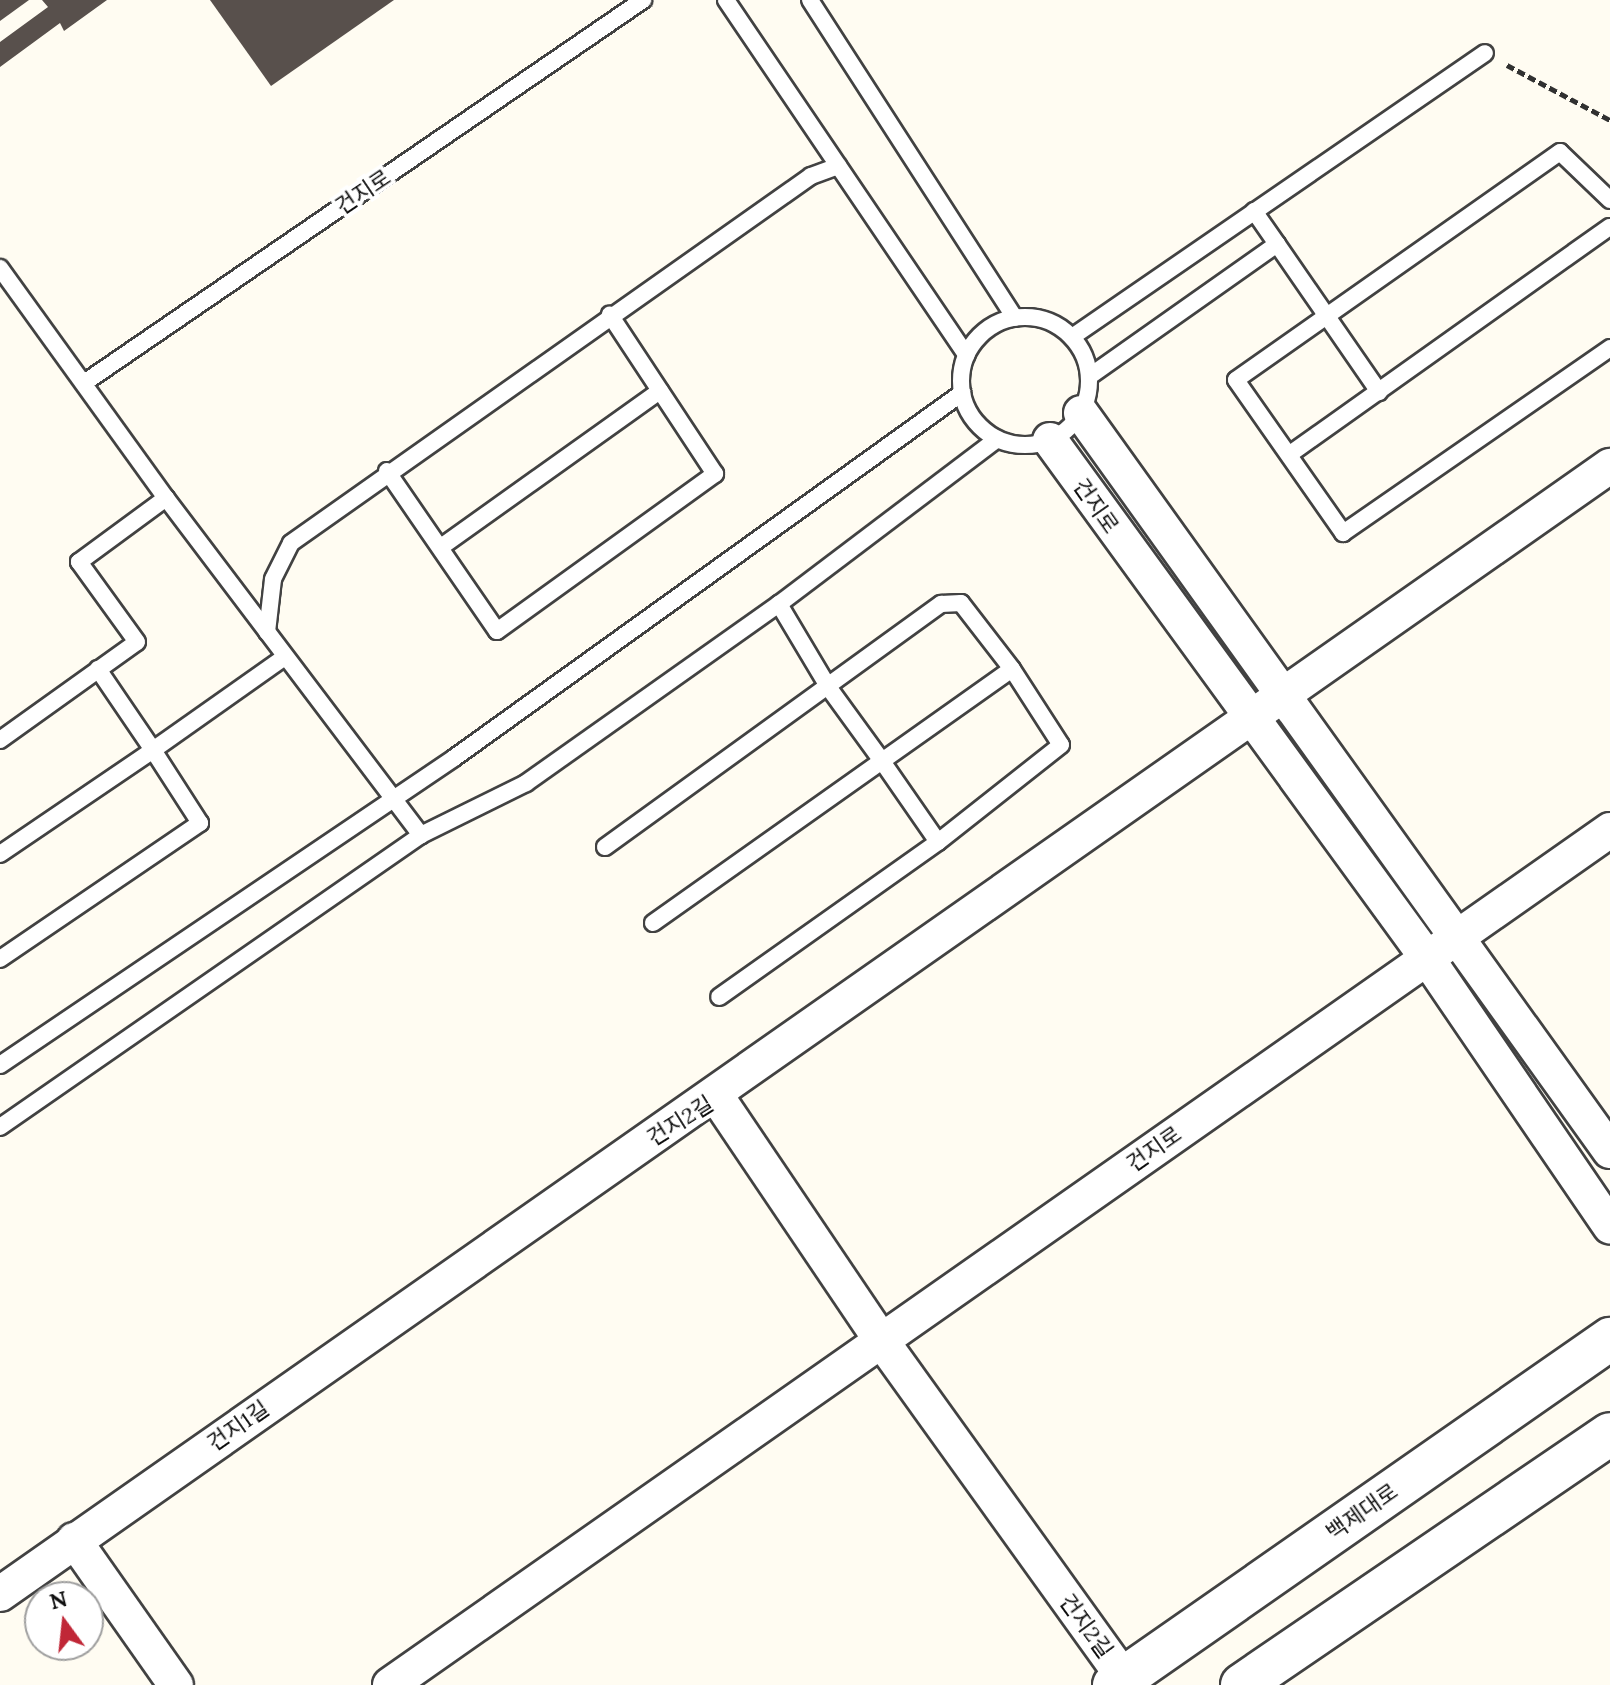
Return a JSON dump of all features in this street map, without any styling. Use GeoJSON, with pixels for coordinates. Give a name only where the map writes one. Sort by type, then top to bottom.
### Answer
{"type":"FeatureCollection","features":[{"type":"Feature","properties":{"kind":"street","name":"건지로"},"geometry":{"type":"LineString","coordinates":[[1081,413],[1610,1151]]}},
{"type":"Feature","properties":{"kind":"street","name":"건지로"},"geometry":{"type":"LineString","coordinates":[[1050,440],[1427,958],[1610,1226]]}},
{"type":"Feature","properties":{"kind":"street"},"geometry":{"type":"LineString","coordinates":[[715,1094],[1283,692],[1610,466]]}},
{"type":"Feature","properties":{"kind":"street","name":"건지로"},"geometry":{"type":"LineString","coordinates":[[881,1340],[1610,830]]}},
{"type":"Feature","properties":{"kind":"street","name":"건지2길"},"geometry":{"type":"LineString","coordinates":[[402,1313],[715,1094],[881,1340],[1119,1681]]}},
{"type":"Feature","properties":{"kind":"street","name":"건지1길"},"geometry":{"type":"LineString","coordinates":[[0,1594],[402,1313]]}},
{"type":"Feature","properties":{"kind":"street","name":"백제대로"},"geometry":{"type":"LineString","coordinates":[[1119,1681],[1610,1339]]}},
{"type":"Feature","properties":{"kind":"street"},"geometry":{"type":"LineString","coordinates":[[390,1685],[881,1340]]}},
{"type":"Feature","properties":{"kind":"street"},"geometry":{"type":"LineString","coordinates":[[1242,1685],[1610,1434]]}},
{"type":"Feature","properties":{"kind":"street"},"geometry":{"type":"LineString","coordinates":[[74,1540],[176,1685]]}},
{"type":"Feature","properties":{"kind":"lane","name":"건지로"},"geometry":{"type":"LineString","coordinates":[[84,383],[643,0]]}},
{"type":"Feature","properties":{"kind":"lane"},"geometry":{"type":"LineString","coordinates":[[726,0],[966,355]]}},
{"type":"Feature","properties":{"kind":"lane"},"geometry":{"type":"LineString","coordinates":[[810,0],[1015,318]]}},
{"type":"Feature","properties":{"kind":"lane"},"geometry":{"type":"LineString","coordinates":[[1072,337],[1485,53]]}},
{"type":"Feature","properties":{"kind":"lane"},"geometry":{"type":"LineString","coordinates":[[1610,200],[1560,152],[1236,380],[1343,533],[1610,348]]}},
{"type":"Feature","properties":{"kind":"lane"},"geometry":{"type":"LineString","coordinates":[[267,632],[273,579],[291,543],[387,471],[811,176],[838,166]]}},
{"type":"Feature","properties":{"kind":"lane"},"geometry":{"type":"LineString","coordinates":[[1254,211],[1379,392]]}},
{"type":"Feature","properties":{"kind":"lane"},"geometry":{"type":"LineString","coordinates":[[1290,454],[1610,227]]}},
{"type":"Feature","properties":{"kind":"lane"},"geometry":{"type":"LineString","coordinates":[[1090,376],[1277,244]]}},
{"type":"Feature","properties":{"kind":"lane"},"geometry":{"type":"LineString","coordinates":[[0,268],[166,498],[421,835]]}},
{"type":"Feature","properties":{"kind":"lane"},"geometry":{"type":"LineString","coordinates":[[387,471],[497,631],[715,474],[610,315]]}},
{"type":"Feature","properties":{"kind":"lane"},"geometry":{"type":"LineString","coordinates":[[1015,318],[1054,323],[1072,337],[1090,376],[1081,413],[1050,440],[1028,445],[997,439],[969,414],[962,393],[966,355],[980,335],[1015,318]]}},
{"type":"Feature","properties":{"kind":"lane"},"geometry":{"type":"LineString","coordinates":[[441,547],[660,391]]}},
{"type":"Feature","properties":{"kind":"lane"},"geometry":{"type":"LineString","coordinates":[[0,1065],[394,798],[962,393]]}},
{"type":"Feature","properties":{"kind":"lane"},"geometry":{"type":"LineString","coordinates":[[0,1127],[421,835],[526,783],[779,604],[997,439]]}},
{"type":"Feature","properties":{"kind":"lane"},"geometry":{"type":"LineString","coordinates":[[0,740],[137,642],[79,562],[166,498]]}},
{"type":"Feature","properties":{"kind":"lane"},"geometry":{"type":"LineString","coordinates":[[605,847],[953,600],[961,603],[1012,669],[1061,745],[938,842],[719,997]]}},
{"type":"Feature","properties":{"kind":"lane"},"geometry":{"type":"LineString","coordinates":[[779,604],[829,688],[938,842]]}},
{"type":"Feature","properties":{"kind":"lane"},"geometry":{"type":"LineString","coordinates":[[0,854],[285,657]]}},
{"type":"Feature","properties":{"kind":"lane"},"geometry":{"type":"LineString","coordinates":[[0,959],[200,823],[98,669]]}},
{"type":"Feature","properties":{"kind":"lane"},"geometry":{"type":"LineString","coordinates":[[653,923],[1012,669]]}},
{"type":"Feature","properties":{"kind":"path"},"geometry":{"type":"LineString","coordinates":[[1485,53],[1610,120]]}},
{"type":"Feature","properties":{"kind":"building"},"geometry":{"type":"Polygon","coordinates":[[[0,0],[29,0],[0,21],[0,0]]]}},
{"type":"Feature","properties":{"kind":"building"},"geometry":{"type":"Polygon","coordinates":[[[42,0],[107,0],[64,31],[60,23],[0,67],[0,42],[48,7],[42,0]]]}},
{"type":"Feature","properties":{"kind":"building"},"geometry":{"type":"Polygon","coordinates":[[[210,0],[394,0],[271,86],[210,0]]]}}]}
